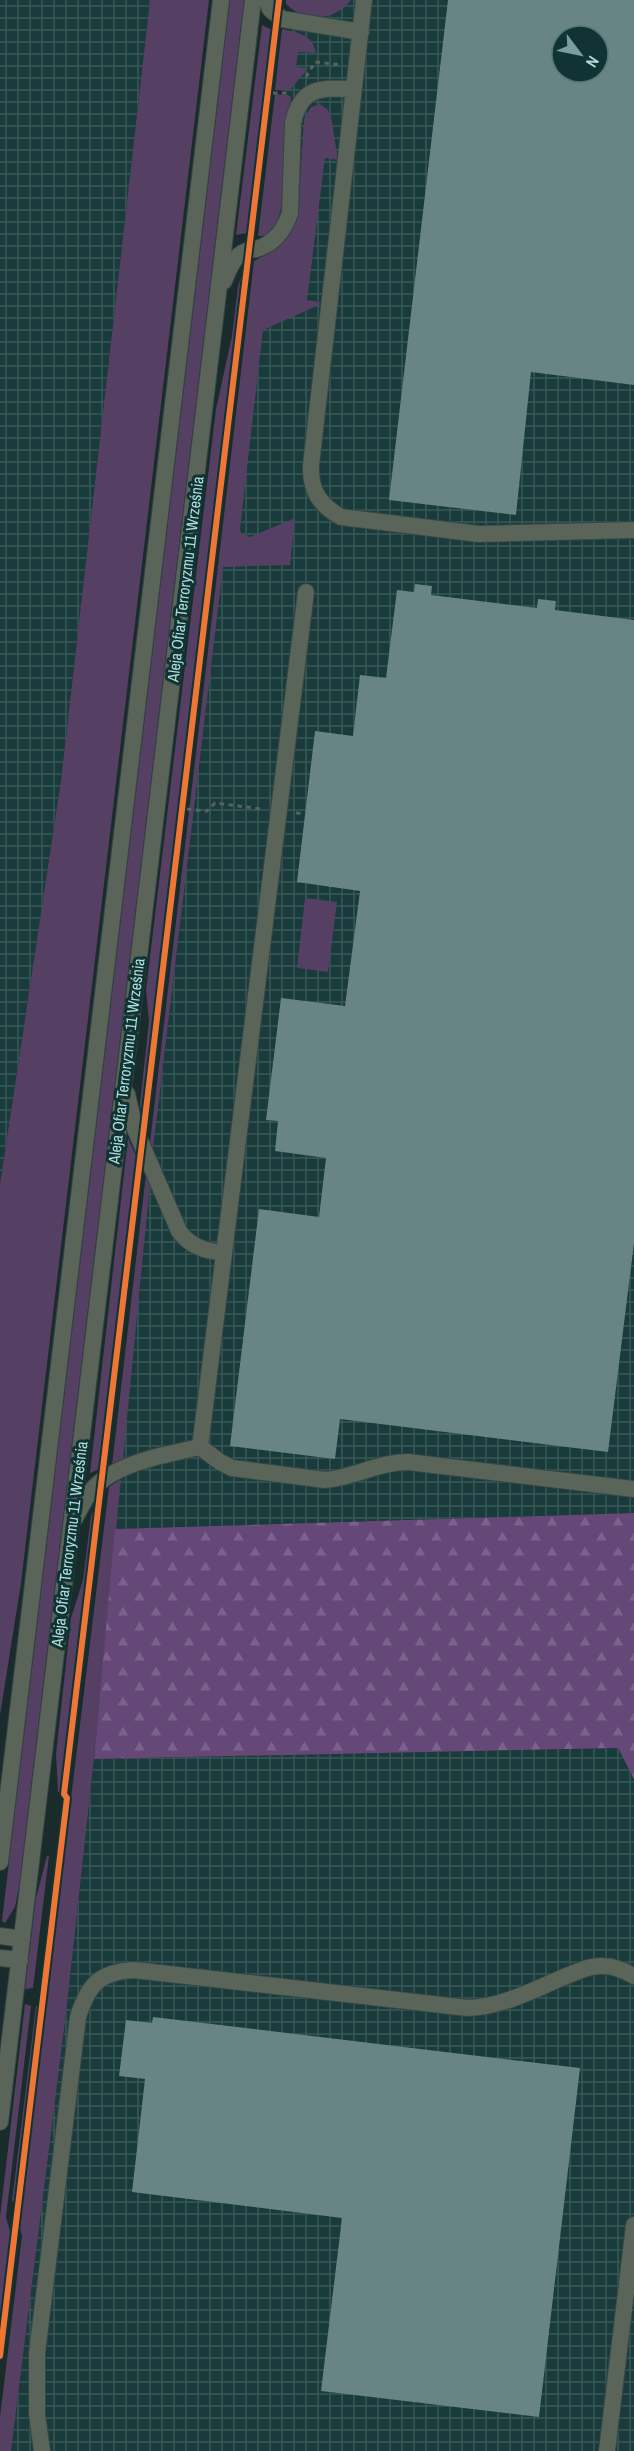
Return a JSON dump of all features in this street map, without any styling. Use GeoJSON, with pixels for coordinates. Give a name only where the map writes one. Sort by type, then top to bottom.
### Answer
{"type":"FeatureCollection","features":[{"type":"Feature","properties":{"kind":"street","name":"Aleja Ofiar Terroryzmu 11 Września"},"geometry":{"type":"LineString","coordinates":[[0,1862],[221,0]]}},
{"type":"Feature","properties":{"kind":"street","name":"Aleja Ofiar Terroryzmu 11 Września"},"geometry":{"type":"LineString","coordinates":[[0,2122],[254,0]]}},
{"type":"Feature","properties":{"kind":"street"},"geometry":{"type":"LineString","coordinates":[[267,0],[270,9],[282,19],[361,32]]}},
{"type":"Feature","properties":{"kind":"street"},"geometry":{"type":"LineString","coordinates":[[364,0],[311,465],[310,477],[316,496],[322,504],[341,517],[479,534],[634,530]]}},
{"type":"Feature","properties":{"kind":"street"},"geometry":{"type":"LineString","coordinates":[[216,310],[224,282],[236,257],[241,253],[267,245],[281,232],[287,222],[290,213],[293,123],[296,110],[304,98],[315,91],[330,88],[354,89]]}},
{"type":"Feature","properties":{"kind":"street"},"geometry":{"type":"LineString","coordinates":[[200,1447],[306,592]]}},
{"type":"Feature","properties":{"kind":"street"},"geometry":{"type":"LineString","coordinates":[[124,1082],[135,1129],[179,1231],[186,1240],[198,1247],[224,1253]]}},
{"type":"Feature","properties":{"kind":"street"},"geometry":{"type":"LineString","coordinates":[[72,1524],[92,1489],[110,1476],[163,1455],[200,1447]]}},
{"type":"Feature","properties":{"kind":"street"},"geometry":{"type":"LineString","coordinates":[[200,1447],[219,1462],[232,1468],[325,1480],[339,1479],[393,1462],[408,1462],[634,1489]]}},
{"type":"Feature","properties":{"kind":"street"},"geometry":{"type":"LineString","coordinates":[[0,1936],[22,1939]]}},
{"type":"Feature","properties":{"kind":"street"},"geometry":{"type":"LineString","coordinates":[[0,1958],[20,1960]]}},
{"type":"Feature","properties":{"kind":"street"},"geometry":{"type":"LineString","coordinates":[[42,2451],[37,2414],[37,2353],[78,2017],[83,2000],[92,1985],[115,1971],[134,1970],[468,2008],[488,2007],[503,2002],[586,1968],[604,1966],[623,1970],[634,1976]]}},
{"type":"Feature","properties":{"kind":"street"},"geometry":{"type":"LineString","coordinates":[[608,2451],[634,2225]]}},
{"type":"Feature","properties":{"kind":"path"},"geometry":{"type":"LineString","coordinates":[[266,103],[270,92],[283,93]]}},
{"type":"Feature","properties":{"kind":"path"},"geometry":{"type":"LineString","coordinates":[[183,800],[184,810],[207,811],[215,803],[305,814]]}},
{"type":"Feature","properties":{"kind":"shaded area"},"geometry":{"type":"Polygon","coordinates":[[[0,0],[150,0],[61,780],[0,1184],[0,0]]]}},
{"type":"Feature","properties":{"kind":"shaded area"},"geometry":{"type":"Polygon","coordinates":[[[150,0],[209,0],[21,1583],[0,1715],[0,1184],[61,780],[150,0]]]}},
{"type":"Feature","properties":{"kind":"shaded area"},"geometry":{"type":"Polygon","coordinates":[[[230,0],[244,0],[19,1887],[15,1907],[5,1923],[2,1921],[230,0]]]}},
{"type":"Feature","properties":{"kind":"shaded area"},"geometry":{"type":"Polygon","coordinates":[[[286,0],[351,0],[336,13],[310,17],[294,10],[286,4],[286,0]]]}},
{"type":"Feature","properties":{"kind":"shaded area"},"geometry":{"type":"Polygon","coordinates":[[[296,0],[634,0],[634,1513],[115,1529],[153,1149],[258,267],[290,240],[268,220],[296,0]]]}},
{"type":"Feature","properties":{"kind":"shaded area"},"geometry":{"type":"Polygon","coordinates":[[[262,25],[272,30],[247,233],[236,235],[262,25]]]}},
{"type":"Feature","properties":{"kind":"shaded area"},"geometry":{"type":"Polygon","coordinates":[[[282,29],[304,35],[312,42],[316,53],[298,52],[296,67],[306,68],[306,71],[289,91],[275,90],[282,29]]]}},
{"type":"Feature","properties":{"kind":"shaded area"},"geometry":{"type":"Polygon","coordinates":[[[275,94],[291,97],[281,209],[274,229],[258,236],[275,94]]]}},
{"type":"Feature","properties":{"kind":"shaded area"},"geometry":{"type":"Polygon","coordinates":[[[320,104],[328,110],[331,116],[338,160],[325,158],[307,300],[320,302],[319,305],[263,330],[240,529],[241,533],[250,537],[295,518],[290,565],[223,567],[153,1149],[150,1142],[254,261],[282,242],[295,222],[298,213],[304,119],[311,107],[320,104]]]}},
{"type":"Feature","properties":{"kind":"shaded area"},"geometry":{"type":"Polygon","coordinates":[[[242,275],[142,1120],[140,1104],[149,1021],[146,990],[216,409],[232,336],[238,286],[242,275]]]}},
{"type":"Feature","properties":{"kind":"shaded area"},"geometry":{"type":"Polygon","coordinates":[[[305,898],[337,902],[328,972],[297,968],[305,898]]]}},
{"type":"Feature","properties":{"kind":"shaded area"},"geometry":{"type":"Polygon","coordinates":[[[128,1138],[137,1158],[100,1469],[90,1473],[128,1138]]]}},
{"type":"Feature","properties":{"kind":"shaded area"},"geometry":{"type":"Polygon","coordinates":[[[146,1174],[150,1183],[123,1460],[112,1465],[146,1174]]]}},
{"type":"Feature","properties":{"kind":"shaded area"},"geometry":{"type":"Polygon","coordinates":[[[121,1479],[66,2014],[11,2451],[0,2451],[0,2417],[22,2236],[19,2225],[109,1487],[121,1479]]]}},
{"type":"Feature","properties":{"kind":"shaded area"},"geometry":{"type":"Polygon","coordinates":[[[96,1503],[61,1792],[58,1792],[56,1754],[71,1618],[83,1580],[91,1516],[96,1503]]]}},
{"type":"Feature","properties":{"kind":"shaded area"},"geometry":{"type":"Polygon","coordinates":[[[618,1748],[634,1779],[634,2451],[11,2451],[66,2014],[94,1759],[618,1748]]]}},
{"type":"Feature","properties":{"kind":"shaded area"},"geometry":{"type":"Polygon","coordinates":[[[47,1856],[49,1856],[33,1988],[25,1989],[36,1898],[47,1856]]]}},
{"type":"Feature","properties":{"kind":"shaded area"},"geometry":{"type":"Polygon","coordinates":[[[25,2004],[31,2006],[6,2217],[11,2235],[0,2326],[0,2217],[25,2004]]]}},
{"type":"Feature","properties":{"kind":"shaded area"},"geometry":{"type":"Polygon","coordinates":[[[36,2006],[38,2006],[14,2202],[12,2201],[36,2006]]]}},
{"type":"Feature","properties":{"kind":"green space"},"geometry":{"type":"Polygon","coordinates":[[[634,1513],[634,1779],[618,1748],[94,1759],[115,1529],[634,1513]]]}},
{"type":"Feature","properties":{"kind":"building"},"geometry":{"type":"Polygon","coordinates":[[[448,0],[634,0],[634,385],[531,372],[516,515],[389,500],[448,0]]]}},
{"type":"Feature","properties":{"kind":"building"},"geometry":{"type":"Polygon","coordinates":[[[415,584],[432,586],[431,595],[537,608],[538,599],[556,601],[555,610],[634,620],[634,1243],[608,1452],[340,1419],[335,1459],[230,1446],[259,1209],[319,1217],[326,1158],[275,1151],[278,1121],[266,1120],[281,998],[345,1006],[360,891],[297,882],[315,731],[353,736],[360,675],[386,678],[397,590],[414,592],[415,584]]]}},
{"type":"Feature","properties":{"kind":"building"},"geometry":{"type":"Polygon","coordinates":[[[153,2017],[580,2068],[539,2417],[321,2391],[342,2218],[132,2192],[145,2079],[119,2076],[126,2020],[152,2023],[153,2017]]]}},
{"type":"Feature","properties":{"kind":"cycle path"},"geometry":{"type":"LineString","coordinates":[[0,2356],[67,1798],[64,1794],[279,0]]}}]}
